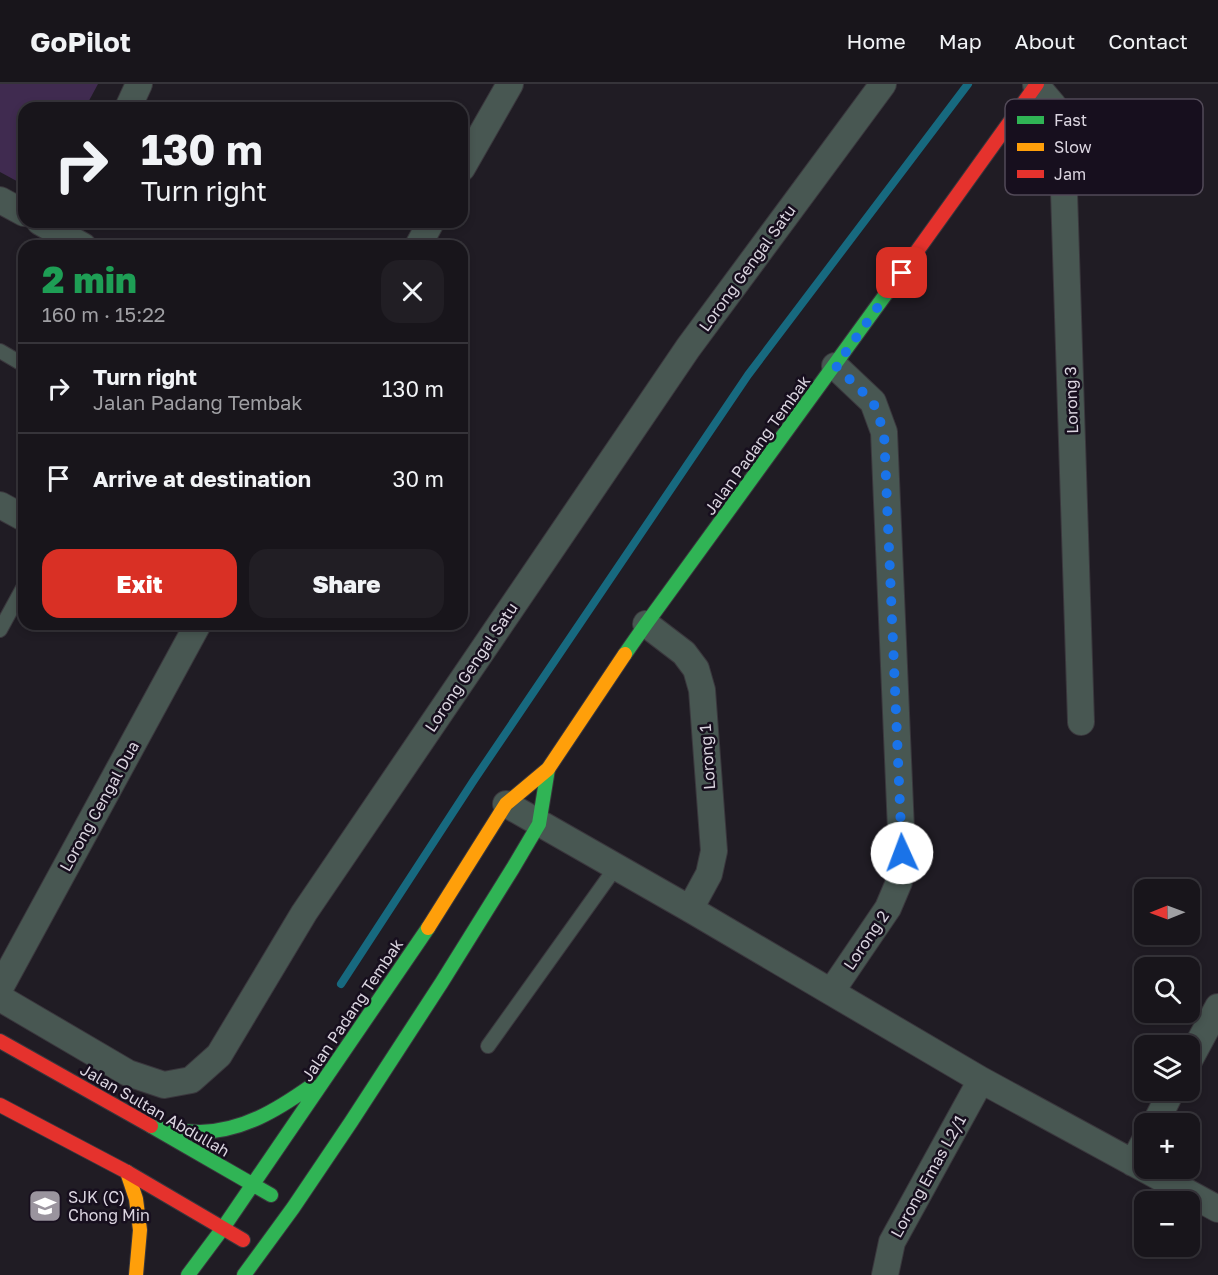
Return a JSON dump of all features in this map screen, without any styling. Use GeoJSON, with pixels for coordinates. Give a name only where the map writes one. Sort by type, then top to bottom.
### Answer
{"type":"FeatureCollection","features":[{"type":"Feature","properties":{"kind":"main road","name":"Jalan Padang Tembak"},"geometry":{"type":"LineString","coordinates":[[1027,99],[1037,85]]}},
{"type":"Feature","properties":{"kind":"main road","name":"Jalan Padang Tembak"},"geometry":{"type":"LineString","coordinates":[[188,1275],[224,1228],[422,938],[506,804],[548,769],[646,624],[836,366],[1005,130]]}},
{"type":"Feature","properties":{"kind":"main road","name":"Jalan Padang Tembak"},"geometry":{"type":"LineString","coordinates":[[244,1275],[293,1208],[442,982],[539,824],[548,769]]}},
{"type":"Feature","properties":{"kind":"main road","name":"Jalan Sultan Abdullah"},"geometry":{"type":"LineString","coordinates":[[0,1041],[293,1208]]}},
{"type":"Feature","properties":{"kind":"main road"},"geometry":{"type":"LineString","coordinates":[[156,1129],[204,1132],[240,1127],[275,1111],[332,1070]]}},
{"type":"Feature","properties":{"kind":"main road"},"geometry":{"type":"LineString","coordinates":[[0,1105],[127,1172],[262,1251]]}},
{"type":"Feature","properties":{"kind":"main road"},"geometry":{"type":"LineString","coordinates":[[127,1172],[136,1199],[140,1230],[136,1275]]}},
{"type":"Feature","properties":{"kind":"street"},"geometry":{"type":"LineString","coordinates":[[131,102],[139,84]]}},
{"type":"Feature","properties":{"kind":"street"},"geometry":{"type":"LineString","coordinates":[[468,158],[510,84]]}},
{"type":"Feature","properties":{"kind":"street","name":"Lorong Gengal Satu"},"geometry":{"type":"LineString","coordinates":[[0,998],[128,1073],[164,1085],[190,1080],[219,1055],[304,913],[688,348],[883,84]]}},
{"type":"Feature","properties":{"kind":"street","name":"Lorong 3"},"geometry":{"type":"LineString","coordinates":[[1037,85],[1048,99]]}},
{"type":"Feature","properties":{"kind":"street","name":"Lorong 3"},"geometry":{"type":"LineString","coordinates":[[1064,195],[1081,722]]}},
{"type":"Feature","properties":{"kind":"street"},"geometry":{"type":"LineString","coordinates":[[0,200],[18,210]]}},
{"type":"Feature","properties":{"kind":"street"},"geometry":{"type":"LineString","coordinates":[[59,228],[75,240]]}},
{"type":"Feature","properties":{"kind":"street","name":"Lorong 2"},"geometry":{"type":"LineString","coordinates":[[831,992],[888,908],[899,882],[902,853],[884,432],[873,402],[836,366]]}},
{"type":"Feature","properties":{"kind":"street"},"geometry":{"type":"LineString","coordinates":[[0,505],[18,515]]}},
{"type":"Feature","properties":{"kind":"street","name":"Lorong 1"},"geometry":{"type":"LineString","coordinates":[[646,624],[684,653],[696,669],[702,690],[714,851],[709,874],[690,909]]}},
{"type":"Feature","properties":{"kind":"street","name":"Lorong Cengal Dua"},"geometry":{"type":"LineString","coordinates":[[0,988],[195,630]]}},
{"type":"Feature","properties":{"kind":"street"},"geometry":{"type":"LineString","coordinates":[[506,804],[981,1080],[1134,1150]]}},
{"type":"Feature","properties":{"kind":"street"},"geometry":{"type":"LineString","coordinates":[[1200,1040],[1218,1006]]}},
{"type":"Feature","properties":{"kind":"street","name":"Lorong Emas L2/1"},"geometry":{"type":"LineString","coordinates":[[885,1275],[892,1242],[981,1080]]}},
{"type":"Feature","properties":{"kind":"street"},"geometry":{"type":"LineString","coordinates":[[1176,1179],[1218,1209]]}},
{"type":"Feature","properties":{"kind":"lane"},"geometry":{"type":"LineString","coordinates":[[0,351],[18,362]]}},
{"type":"Feature","properties":{"kind":"lane"},"geometry":{"type":"LineString","coordinates":[[0,630],[18,597]]}},
{"type":"Feature","properties":{"kind":"lane"},"geometry":{"type":"LineString","coordinates":[[488,1046],[616,867]]}},
{"type":"Feature","properties":{"kind":"shaded area"},"geometry":{"type":"Polygon","coordinates":[[[0,84],[98,84],[88,102],[18,102],[18,182],[0,172],[0,84]]]}},
{"type":"Feature","properties":{"kind":"waterway"},"geometry":{"type":"LineString","coordinates":[[341,984],[474,780],[748,375],[968,84]]}},
{"type":"Feature","properties":{"kind":"traffic: fast"},"geometry":{"type":"LineString","coordinates":[[625,654],[907,265]]}},
{"type":"Feature","properties":{"kind":"traffic: fast"},"geometry":{"type":"LineString","coordinates":[[244,1275],[351,1122],[513,868],[539,824],[548,769]]}},
{"type":"Feature","properties":{"kind":"traffic: fast"},"geometry":{"type":"LineString","coordinates":[[188,1275],[223,1228],[428,928]]}},
{"type":"Feature","properties":{"kind":"traffic: fast"},"geometry":{"type":"LineString","coordinates":[[162,1129],[200,1132],[231,1128],[259,1118],[311,1086]]}},
{"type":"Feature","properties":{"kind":"traffic: fast"},"geometry":{"type":"LineString","coordinates":[[151,1126],[271,1195]]}},
{"type":"Feature","properties":{"kind":"traffic: slow"},"geometry":{"type":"LineString","coordinates":[[428,928],[506,804],[548,769],[625,654]]}},
{"type":"Feature","properties":{"kind":"traffic: slow"},"geometry":{"type":"LineString","coordinates":[[127,1172],[136,1199],[140,1230],[136,1275]]}},
{"type":"Feature","properties":{"kind":"traffic: jam"},"geometry":{"type":"LineString","coordinates":[[1026,99],[1037,84]]}},
{"type":"Feature","properties":{"kind":"traffic: jam"},"geometry":{"type":"LineString","coordinates":[[907,265],[1005,129]]}},
{"type":"Feature","properties":{"kind":"traffic: jam"},"geometry":{"type":"LineString","coordinates":[[0,1041],[151,1126]]}},
{"type":"Feature","properties":{"kind":"traffic: jam"},"geometry":{"type":"LineString","coordinates":[[0,1105],[127,1172],[243,1240]]}},
{"type":"Feature","properties":{"kind":"place","name":"SJK (C) Chong Min"},"geometry":{"type":"Point","coordinates":[45,1206]}},
{"type":"Feature","properties":{"kind":"route"},"geometry":{"type":"LineString","coordinates":[[902,273],[836,366],[873,402],[884,432],[902,853]]}}]}
